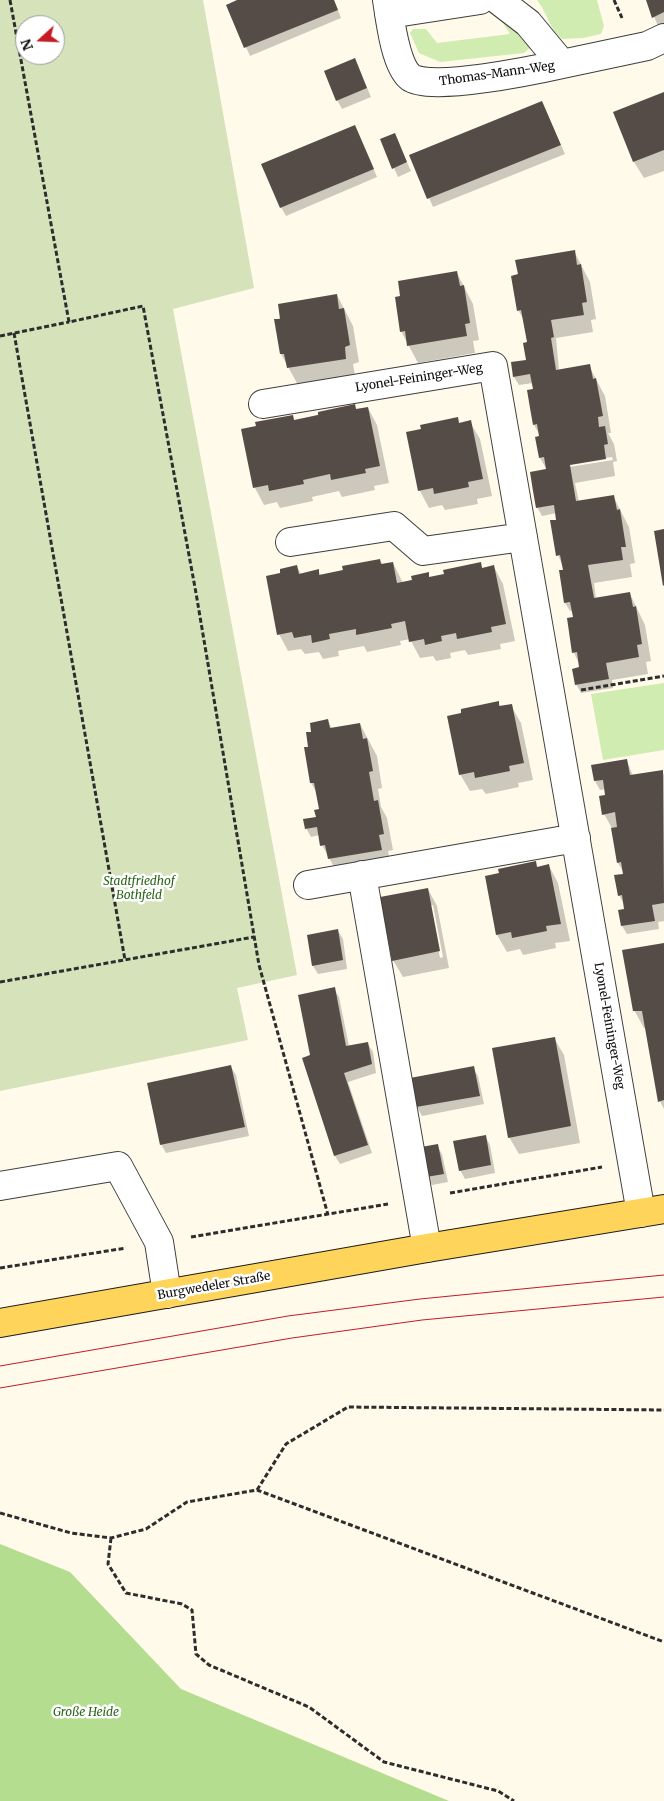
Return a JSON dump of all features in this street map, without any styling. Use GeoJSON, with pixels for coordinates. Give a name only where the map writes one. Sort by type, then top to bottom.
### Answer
{"type":"FeatureCollection","features":[{"type":"Feature","properties":{"kind":"main road","name":"Burgwedeler Straße"},"geometry":{"type":"LineString","coordinates":[[0,1323],[427,1248],[652,1211]]}},
{"type":"Feature","properties":{"kind":"street","name":"Thomas-Mann-Weg"},"geometry":{"type":"LineString","coordinates":[[480,0],[388,7],[399,60],[410,77],[431,84],[526,72],[647,46],[664,38]]}},
{"type":"Feature","properties":{"kind":"street","name":"Thomas-Mann-Weg"},"geometry":{"type":"LineString","coordinates":[[498,0],[528,23],[562,64]]}},
{"type":"Feature","properties":{"kind":"street","name":"Lyonel-Feininger-Weg"},"geometry":{"type":"LineString","coordinates":[[263,404],[493,366],[633,1162],[652,1211]]}},
{"type":"Feature","properties":{"kind":"street"},"geometry":{"type":"LineString","coordinates":[[290,542],[394,526],[423,551],[523,537]]}},
{"type":"Feature","properties":{"kind":"street"},"geometry":{"type":"LineString","coordinates":[[308,884],[576,838]]}},
{"type":"Feature","properties":{"kind":"street"},"geometry":{"type":"LineString","coordinates":[[362,875],[427,1248]]}},
{"type":"Feature","properties":{"kind":"street"},"geometry":{"type":"LineString","coordinates":[[0,1186],[118,1166],[159,1242],[167,1294]]}},
{"type":"Feature","properties":{"kind":"path"},"geometry":{"type":"LineString","coordinates":[[10,0],[69,322]]}},
{"type":"Feature","properties":{"kind":"path"},"geometry":{"type":"LineString","coordinates":[[0,336],[143,306],[196,593],[258,965],[328,1215]]}},
{"type":"Feature","properties":{"kind":"path"},"geometry":{"type":"LineString","coordinates":[[14,333],[125,960]]}},
{"type":"Feature","properties":{"kind":"path"},"geometry":{"type":"LineString","coordinates":[[551,695],[664,676]]}},
{"type":"Feature","properties":{"kind":"path"},"geometry":{"type":"LineString","coordinates":[[0,982],[254,937]]}},
{"type":"Feature","properties":{"kind":"path"},"geometry":{"type":"LineString","coordinates":[[0,1268],[328,1215],[633,1162]]}},
{"type":"Feature","properties":{"kind":"path"},"geometry":{"type":"LineString","coordinates":[[256,1490],[286,1444],[348,1407],[664,1410]]}},
{"type":"Feature","properties":{"kind":"path"},"geometry":{"type":"LineString","coordinates":[[1,1514],[71,1533],[111,1538],[146,1529],[187,1502],[256,1490],[664,1642]]}},
{"type":"Feature","properties":{"kind":"path"},"geometry":{"type":"LineString","coordinates":[[111,1538],[108,1564],[126,1593],[182,1604],[192,1610],[196,1654],[209,1665],[309,1707],[384,1762],[498,1791],[514,1801]]}},
{"type":"Feature","properties":{"kind":"green space","name":"Stadtfriedhof Bothfeld"},"geometry":{"type":"Polygon","coordinates":[[[0,0],[203,0],[254,288],[173,309],[297,975],[237,988],[248,1040],[0,1091],[0,0]]]}},
{"type":"Feature","properties":{"kind":"green space"},"geometry":{"type":"Polygon","coordinates":[[[537,0],[597,0],[604,26],[601,34],[583,38],[562,39],[554,30],[537,0]]]}},
{"type":"Feature","properties":{"kind":"green space"},"geometry":{"type":"Polygon","coordinates":[[[501,20],[515,20],[531,47],[524,53],[440,62],[419,53],[410,33],[413,29],[426,29],[437,43],[510,34],[501,20]]]}},
{"type":"Feature","properties":{"kind":"green space"},"geometry":{"type":"Polygon","coordinates":[[[664,683],[664,750],[603,760],[591,694],[664,683]]]}},
{"type":"Feature","properties":{"kind":"green space","name":"Große Heide"},"geometry":{"type":"Polygon","coordinates":[[[0,1544],[70,1572],[181,1689],[449,1801],[0,1801],[0,1544]]]}},
{"type":"Feature","properties":{"kind":"building"},"geometry":{"type":"Polygon","coordinates":[[[237,0],[334,0],[338,10],[244,48],[226,5],[237,0]]]}},
{"type":"Feature","properties":{"kind":"building"},"geometry":{"type":"Polygon","coordinates":[[[646,0],[664,0],[664,12],[652,18],[646,0]]]}},
{"type":"Feature","properties":{"kind":"building"},"geometry":{"type":"Polygon","coordinates":[[[355,58],[367,88],[336,101],[324,71],[355,58]]]}},
{"type":"Feature","properties":{"kind":"building"},"geometry":{"type":"Polygon","coordinates":[[[664,92],[664,150],[633,162],[613,112],[664,92]]]}},
{"type":"Feature","properties":{"kind":"building"},"geometry":{"type":"Polygon","coordinates":[[[542,101],[561,145],[427,199],[409,155],[542,101]]]}},
{"type":"Feature","properties":{"kind":"building"},"geometry":{"type":"Polygon","coordinates":[[[355,125],[374,169],[280,208],[261,164],[355,125]]]}},
{"type":"Feature","properties":{"kind":"building"},"geometry":{"type":"Polygon","coordinates":[[[395,133],[407,162],[392,169],[380,139],[395,133]]]}},
{"type":"Feature","properties":{"kind":"building"},"geometry":{"type":"Polygon","coordinates":[[[575,250],[577,265],[581,264],[587,302],[582,303],[584,315],[551,320],[554,337],[551,338],[556,370],[590,364],[593,379],[596,378],[603,416],[598,417],[599,427],[605,426],[608,444],[604,445],[606,459],[570,465],[576,501],[614,495],[617,510],[620,509],[626,547],[621,547],[623,560],[588,565],[594,598],[630,592],[633,607],[636,606],[642,644],[637,645],[639,657],[606,663],[609,679],[575,685],[572,669],[579,667],[577,652],[572,653],[567,618],[573,617],[570,602],[564,603],[559,570],[563,570],[560,555],[556,556],[550,520],[556,520],[554,505],[536,508],[530,472],[546,469],[544,457],[539,458],[535,437],[539,436],[537,424],[533,425],[530,408],[527,390],[533,389],[530,374],[513,377],[511,362],[526,360],[523,343],[527,342],[521,310],[517,311],[511,276],[518,274],[515,260],[575,250]]]}},
{"type":"Feature","properties":{"kind":"building"},"geometry":{"type":"Polygon","coordinates":[[[457,271],[460,286],[464,285],[470,323],[465,324],[467,336],[407,346],[405,331],[400,332],[395,297],[400,296],[398,281],[457,271]]]}},
{"type":"Feature","properties":{"kind":"building"},"geometry":{"type":"Polygon","coordinates":[[[337,294],[339,309],[344,308],[350,345],[345,347],[346,359],[287,368],[284,354],[280,354],[274,319],[280,319],[278,304],[337,294]]]}},
{"type":"Feature","properties":{"kind":"building"},"geometry":{"type":"Polygon","coordinates":[[[355,404],[356,409],[368,407],[380,466],[365,469],[366,473],[331,480],[330,474],[303,480],[304,484],[269,491],[268,485],[253,488],[241,429],[256,426],[255,422],[293,415],[294,420],[318,415],[318,412],[355,404]]]}},
{"type":"Feature","properties":{"kind":"building"},"geometry":{"type":"Polygon","coordinates":[[[458,417],[459,423],[471,420],[483,479],[468,482],[469,487],[434,494],[433,488],[418,491],[406,432],[421,429],[420,425],[458,417]]]}},
{"type":"Feature","properties":{"kind":"building"},"geometry":{"type":"Polygon","coordinates":[[[664,529],[664,585],[663,586],[654,531],[664,529]]]}},
{"type":"Feature","properties":{"kind":"building"},"geometry":{"type":"Polygon","coordinates":[[[380,559],[381,564],[393,562],[397,583],[412,580],[411,576],[429,572],[429,577],[444,574],[443,570],[481,562],[482,568],[494,565],[506,624],[491,627],[492,632],[457,639],[456,633],[441,636],[442,641],[425,645],[424,639],[409,642],[405,621],[391,624],[392,628],[356,635],[356,629],[329,634],[330,639],[312,643],[311,635],[294,638],[292,632],[277,635],[266,576],[280,573],[280,569],[297,565],[299,574],[319,569],[319,575],[343,570],[342,566],[380,559]]]}},
{"type":"Feature","properties":{"kind":"building"},"geometry":{"type":"Polygon","coordinates":[[[499,701],[499,706],[512,704],[524,763],[509,766],[510,771],[475,778],[474,772],[459,775],[447,716],[461,713],[461,709],[499,701]]]}},
{"type":"Feature","properties":{"kind":"building"},"geometry":{"type":"Polygon","coordinates":[[[328,719],[330,728],[360,723],[363,739],[367,738],[373,771],[369,772],[374,801],[378,800],[384,834],[379,835],[382,850],[328,859],[325,845],[320,846],[317,827],[305,829],[303,819],[316,817],[314,810],[319,809],[314,783],[310,783],[304,747],[308,747],[306,732],[311,732],[310,723],[328,719]]]}},
{"type":"Feature","properties":{"kind":"building"},"geometry":{"type":"Polygon","coordinates":[[[627,759],[630,775],[663,770],[664,903],[652,905],[655,921],[621,926],[618,910],[624,909],[622,895],[618,896],[614,875],[623,874],[621,862],[617,863],[611,828],[617,827],[615,812],[602,815],[599,796],[605,795],[603,780],[594,781],[591,765],[627,759]]]}},
{"type":"Feature","properties":{"kind":"building"},"geometry":{"type":"Polygon","coordinates":[[[536,861],[537,867],[549,864],[561,924],[546,926],[547,931],[512,938],[511,932],[496,935],[485,876],[499,873],[498,869],[536,861]]]}},
{"type":"Feature","properties":{"kind":"building"},"geometry":{"type":"Polygon","coordinates":[[[428,888],[440,951],[392,961],[380,897],[428,888]]]}},
{"type":"Feature","properties":{"kind":"building"},"geometry":{"type":"Polygon","coordinates":[[[338,929],[343,960],[312,966],[307,935],[338,929]]]}},
{"type":"Feature","properties":{"kind":"building"},"geometry":{"type":"Polygon","coordinates":[[[664,943],[664,1100],[658,1102],[642,1011],[633,1011],[622,950],[664,943]]]}},
{"type":"Feature","properties":{"kind":"building"},"geometry":{"type":"Polygon","coordinates":[[[335,987],[346,1046],[368,1042],[372,1064],[344,1073],[368,1145],[334,1156],[302,1058],[310,1055],[298,995],[335,987]]]}},
{"type":"Feature","properties":{"kind":"building"},"geometry":{"type":"Polygon","coordinates":[[[555,1037],[571,1126],[508,1138],[492,1048],[555,1037]]]}},
{"type":"Feature","properties":{"kind":"building"},"geometry":{"type":"Polygon","coordinates":[[[231,1065],[245,1127],[160,1145],[147,1083],[231,1065]]]}},
{"type":"Feature","properties":{"kind":"building"},"geometry":{"type":"Polygon","coordinates":[[[474,1066],[480,1096],[416,1107],[410,1078],[474,1066]]]}},
{"type":"Feature","properties":{"kind":"building"},"geometry":{"type":"Polygon","coordinates":[[[486,1135],[491,1165],[459,1171],[453,1141],[486,1135]]]}},
{"type":"Feature","properties":{"kind":"building"},"geometry":{"type":"Polygon","coordinates":[[[438,1144],[444,1174],[426,1177],[421,1147],[438,1144]]]}},
{"type":"Feature","properties":{"kind":"tram line"},"geometry":{"type":"LineString","coordinates":[[0,1366],[288,1316],[420,1299],[664,1275]]}},
{"type":"Feature","properties":{"kind":"tram line"},"geometry":{"type":"LineString","coordinates":[[0,1388],[292,1338],[422,1320],[664,1297]]}}]}
